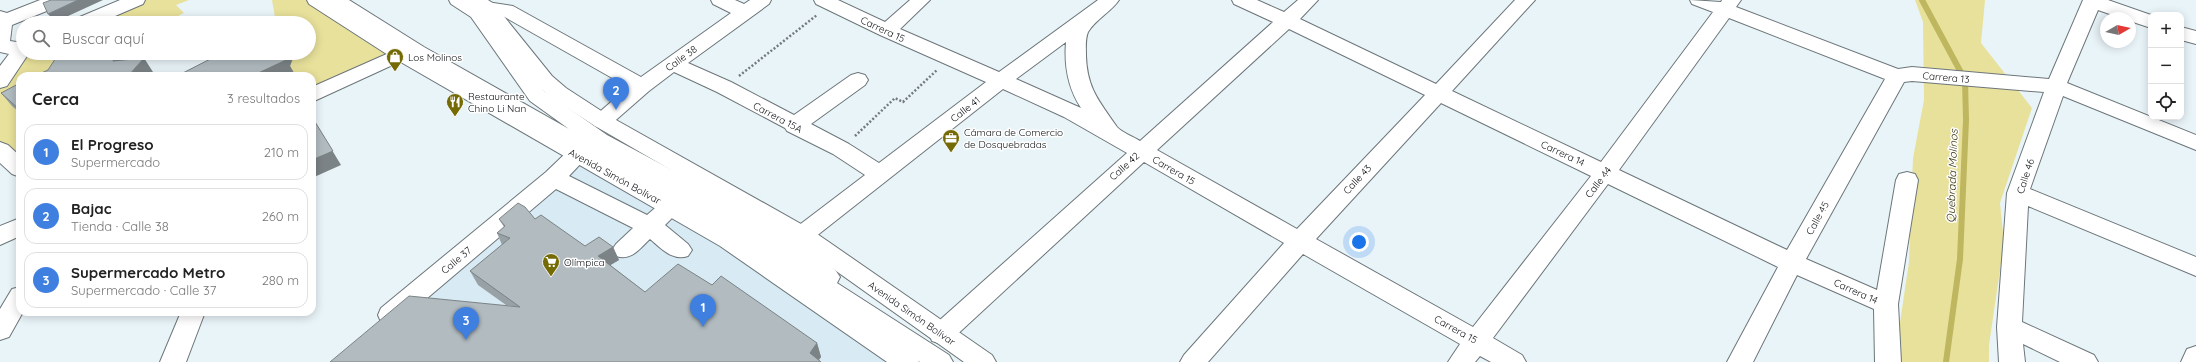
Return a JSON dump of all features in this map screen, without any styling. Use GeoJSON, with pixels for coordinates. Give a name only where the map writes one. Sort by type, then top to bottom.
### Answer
{"type":"FeatureCollection","features":[{"type":"Feature","properties":{"kind":"street"},"geometry":{"type":"LineString","coordinates":[[16,48],[0,46],[1,20],[57,0]]}},
{"type":"Feature","properties":{"kind":"street"},"geometry":{"type":"LineString","coordinates":[[101,16],[136,0]]}},
{"type":"Feature","properties":{"kind":"street","name":"Avenida Simón Bolívar"},"geometry":{"type":"LineString","coordinates":[[316,0],[402,54],[734,244],[906,362]]}},
{"type":"Feature","properties":{"kind":"street"},"geometry":{"type":"LineString","coordinates":[[336,0],[417,52],[777,257],[878,320],[940,362]]}},
{"type":"Feature","properties":{"kind":"street"},"geometry":{"type":"LineString","coordinates":[[458,0],[478,13],[537,96],[599,140],[792,245],[878,320]]}},
{"type":"Feature","properties":{"kind":"street"},"geometry":{"type":"LineString","coordinates":[[720,0],[745,12]]}},
{"type":"Feature","properties":{"kind":"street","name":"Calle 38"},"geometry":{"type":"LineString","coordinates":[[602,121],[642,86],[762,0]]}},
{"type":"Feature","properties":{"kind":"street"},"geometry":{"type":"LineString","coordinates":[[887,31],[921,0]]}},
{"type":"Feature","properties":{"kind":"street","name":"Carrera 14"},"geometry":{"type":"LineString","coordinates":[[1241,0],[1286,20],[1437,94],[1792,263],[1886,304]]}},
{"type":"Feature","properties":{"kind":"street","name":"Calle 42"},"geometry":{"type":"LineString","coordinates":[[941,334],[1309,0]]}},
{"type":"Feature","properties":{"kind":"street","name":"Calle 43"},"geometry":{"type":"LineString","coordinates":[[1193,362],[1300,241],[1526,0]]}},
{"type":"Feature","properties":{"kind":"street","name":"Carrera 13"},"geometry":{"type":"LineString","coordinates":[[1699,0],[1728,5],[1897,76],[1912,74],[2056,86],[2196,143]]}},
{"type":"Feature","properties":{"kind":"street"},"geometry":{"type":"LineString","coordinates":[[2092,1],[2148,21]]}},
{"type":"Feature","properties":{"kind":"street","name":"Calle 46"},"geometry":{"type":"LineString","coordinates":[[2012,362],[2008,327],[2018,193],[2056,86],[2092,1]]}},
{"type":"Feature","properties":{"kind":"street","name":"Carrera 15"},"geometry":{"type":"LineString","coordinates":[[828,2],[949,59],[1047,100],[1115,134],[1141,151],[1513,362]]}},
{"type":"Feature","properties":{"kind":"street"},"geometry":{"type":"LineString","coordinates":[[481,4],[506,10],[642,86]]}},
{"type":"Feature","properties":{"kind":"street","name":"Avenida Simón Bolívar"},"geometry":{"type":"LineString","coordinates":[[481,4],[545,81],[559,93],[602,121],[802,235],[941,334],[983,362]]}},
{"type":"Feature","properties":{"kind":"street"},"geometry":{"type":"LineString","coordinates":[[1105,4],[1079,31],[1076,47],[1076,70],[1084,97],[1093,113],[1115,134]]}},
{"type":"Feature","properties":{"kind":"street","name":"Calle 41"},"geometry":{"type":"LineString","coordinates":[[802,235],[1002,80],[1105,4]]}},
{"type":"Feature","properties":{"kind":"street","name":"Calle 44"},"geometry":{"type":"LineString","coordinates":[[1461,362],[1476,340],[1605,173],[1728,5]]}},
{"type":"Feature","properties":{"kind":"street"},"geometry":{"type":"LineString","coordinates":[[2184,34],[2196,38]]}},
{"type":"Feature","properties":{"kind":"street"},"geometry":{"type":"LineString","coordinates":[[0,59],[16,52]]}},
{"type":"Feature","properties":{"kind":"street"},"geometry":{"type":"LineString","coordinates":[[316,93],[402,54]]}},
{"type":"Feature","properties":{"kind":"street"},"geometry":{"type":"LineString","coordinates":[[0,81],[16,59]]}},
{"type":"Feature","properties":{"kind":"street","name":"Carrera 15A"},"geometry":{"type":"LineString","coordinates":[[673,64],[724,87],[794,126],[841,149],[881,175]]}},
{"type":"Feature","properties":{"kind":"street","name":"Calle 45"},"geometry":{"type":"LineString","coordinates":[[1740,362],[1792,263],[1897,76]]}},
{"type":"Feature","properties":{"kind":"street"},"geometry":{"type":"LineString","coordinates":[[794,126],[858,80]]}},
{"type":"Feature","properties":{"kind":"street"},"geometry":{"type":"LineString","coordinates":[[0,150],[16,165]]}},
{"type":"Feature","properties":{"kind":"street","name":"Calle 37"},"geometry":{"type":"LineString","coordinates":[[376,326],[554,178],[577,154]]}},
{"type":"Feature","properties":{"kind":"street"},"geometry":{"type":"LineString","coordinates":[[554,178],[651,227],[680,250]]}},
{"type":"Feature","properties":{"kind":"street"},"geometry":{"type":"LineString","coordinates":[[1888,362],[1886,304],[1907,180]]}},
{"type":"Feature","properties":{"kind":"street"},"geometry":{"type":"LineString","coordinates":[[2018,193],[2196,268]]}},
{"type":"Feature","properties":{"kind":"street"},"geometry":{"type":"LineString","coordinates":[[624,250],[651,227],[670,207]]}},
{"type":"Feature","properties":{"kind":"street"},"geometry":{"type":"LineString","coordinates":[[0,236],[16,228]]}},
{"type":"Feature","properties":{"kind":"street"},"geometry":{"type":"LineString","coordinates":[[0,330],[16,303]]}},
{"type":"Feature","properties":{"kind":"street"},"geometry":{"type":"LineString","coordinates":[[173,362],[191,316]]}},
{"type":"Feature","properties":{"kind":"street"},"geometry":{"type":"LineString","coordinates":[[2008,327],[2085,362]]}},
{"type":"Feature","properties":{"kind":"street"},"geometry":{"type":"LineString","coordinates":[[2194,362],[2196,356]]}},
{"type":"Feature","properties":{"kind":"path"},"geometry":{"type":"LineString","coordinates":[[724,87],[828,2]]}},
{"type":"Feature","properties":{"kind":"path"},"geometry":{"type":"LineString","coordinates":[[841,149],[895,98],[903,102],[949,59]]}},
{"type":"Feature","properties":{"kind":"shaded area"},"geometry":{"type":"Polygon","coordinates":[[[136,0],[189,0],[176,5],[184,13],[178,16],[98,16],[136,0]]]}},
{"type":"Feature","properties":{"kind":"shaded area"},"geometry":{"type":"Polygon","coordinates":[[[272,0],[316,0],[402,54],[316,93],[316,72],[288,72],[292,60],[316,60],[316,16],[275,16],[272,0]]]}},
{"type":"Feature","properties":{"kind":"shaded area"},"geometry":{"type":"Polygon","coordinates":[[[1915,0],[1985,0],[1981,43],[2032,108],[2000,203],[2004,243],[1989,345],[1989,362],[1901,362],[1899,329],[1909,262],[1913,158],[1924,100],[1923,22],[1915,0]]]}},
{"type":"Feature","properties":{"kind":"shaded area"},"geometry":{"type":"Polygon","coordinates":[[[17,60],[73,60],[65,72],[16,72],[16,104],[13,106],[16,109],[16,165],[0,150],[0,81],[17,60]]]}},
{"type":"Feature","properties":{"kind":"shaded area"},"geometry":{"type":"Polygon","coordinates":[[[577,154],[906,362],[333,362],[577,154]]]}},
{"type":"Feature","properties":{"kind":"building"},"geometry":{"type":"Polygon","coordinates":[[[51,0],[78,0],[48,14],[43,3],[51,0]]]}},
{"type":"Feature","properties":{"kind":"building"},"geometry":{"type":"Polygon","coordinates":[[[54,60],[142,60],[132,72],[44,72],[48,70],[54,60]]]}},
{"type":"Feature","properties":{"kind":"building"},"geometry":{"type":"Polygon","coordinates":[[[208,60],[286,60],[260,72],[185,72],[208,60]]]}},
{"type":"Feature","properties":{"kind":"building"},"geometry":{"type":"Polygon","coordinates":[[[16,85],[16,106],[1,93],[16,85]]]}},
{"type":"Feature","properties":{"kind":"building"},"geometry":{"type":"Polygon","coordinates":[[[316,123],[333,151],[316,158],[316,123]]]}},
{"type":"Feature","properties":{"kind":"building"},"geometry":{"type":"Polygon","coordinates":[[[518,203],[525,207],[535,219],[541,215],[585,246],[599,237],[613,247],[598,256],[645,292],[678,264],[712,285],[721,276],[817,343],[810,353],[821,362],[330,362],[409,296],[520,307],[470,271],[510,238],[497,233],[505,226],[499,219],[518,203]]]}},
{"type":"Feature","properties":{"kind":"waterway","name":"Quebrada Molinos"},"geometry":{"type":"LineString","coordinates":[[1922,0],[1965,80],[1966,120],[1960,259],[1946,362]]}},
{"type":"Feature","properties":{"kind":"place","name":"Los Molinos"},"geometry":{"type":"Point","coordinates":[395,72]}},
{"type":"Feature","properties":{"kind":"place","name":"Bajac"},"geometry":{"type":"Point","coordinates":[616,110]}},
{"type":"Feature","properties":{"kind":"place","name":"Restaurante Chino Li Nan"},"geometry":{"type":"Point","coordinates":[455,117]}},
{"type":"Feature","properties":{"kind":"place","name":"Cámara de Comercio de Dosquebradas"},"geometry":{"type":"Point","coordinates":[951,153]}},
{"type":"Feature","properties":{"kind":"place","name":"Olímpica"},"geometry":{"type":"Point","coordinates":[551,277]}},
{"type":"Feature","properties":{"kind":"place","name":"El Progreso"},"geometry":{"type":"Point","coordinates":[703,327]}},
{"type":"Feature","properties":{"kind":"place","name":"Supermercado Metro"},"geometry":{"type":"Point","coordinates":[466,340]}}]}
